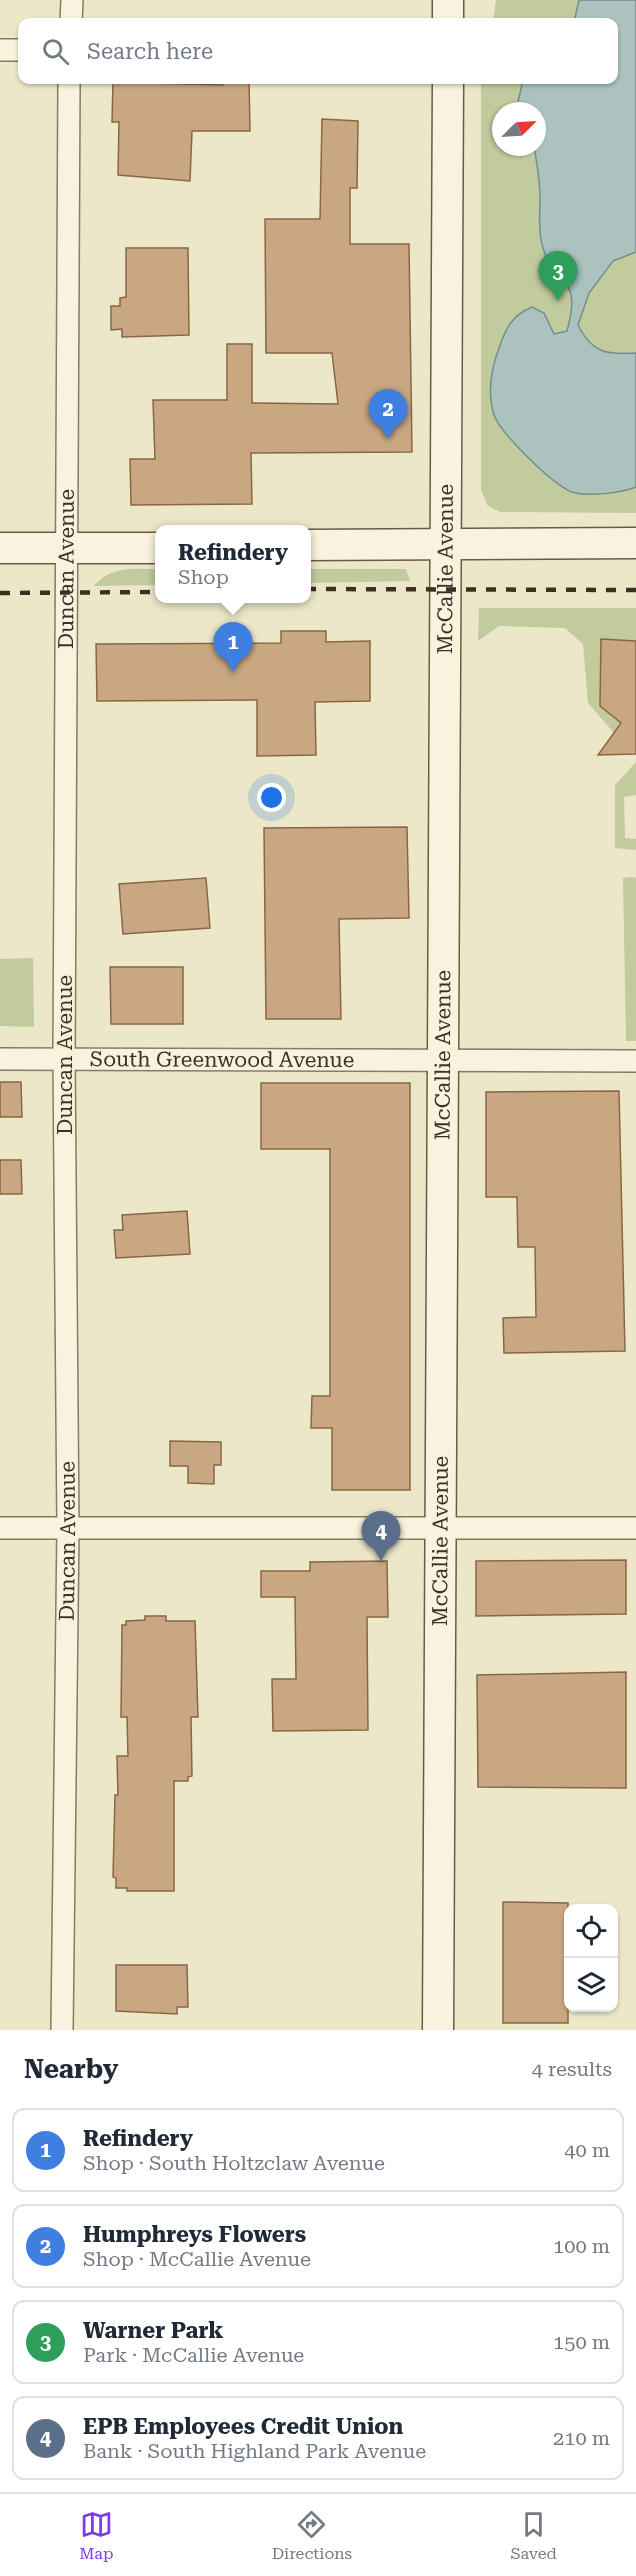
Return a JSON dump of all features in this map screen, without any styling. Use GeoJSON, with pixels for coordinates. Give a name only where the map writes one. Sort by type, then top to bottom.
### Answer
{"type":"FeatureCollection","features":[{"type":"Feature","properties":{"kind":"main road"},"geometry":{"type":"LineString","coordinates":[[448,0],[448,18]]}},
{"type":"Feature","properties":{"kind":"main road","name":"McCallie Avenue"},"geometry":{"type":"LineString","coordinates":[[438,2030],[448,84]]}},
{"type":"Feature","properties":{"kind":"main road"},"geometry":{"type":"LineString","coordinates":[[311,545],[636,543]]}},
{"type":"Feature","properties":{"kind":"main road"},"geometry":{"type":"LineString","coordinates":[[0,548],[155,548]]}},
{"type":"Feature","properties":{"kind":"street"},"geometry":{"type":"LineString","coordinates":[[71,18],[72,0]]}},
{"type":"Feature","properties":{"kind":"street"},"geometry":{"type":"LineString","coordinates":[[0,50],[18,50]]}},
{"type":"Feature","properties":{"kind":"street","name":"Duncan Avenue"},"geometry":{"type":"LineString","coordinates":[[62,2030],[68,1528],[64,1059],[69,84]]}},
{"type":"Feature","properties":{"kind":"street","name":"South Greenwood Avenue"},"geometry":{"type":"LineString","coordinates":[[0,1059],[636,1061]]}},
{"type":"Feature","properties":{"kind":"street"},"geometry":{"type":"LineString","coordinates":[[0,1528],[636,1528]]}},
{"type":"Feature","properties":{"kind":"green space"},"geometry":{"type":"Polygon","coordinates":[[[496,0],[636,0],[636,513],[500,512],[487,505],[481,489],[481,84],[618,84],[618,18],[494,18],[496,0]]]}},
{"type":"Feature","properties":{"kind":"green space"},"geometry":{"type":"Polygon","coordinates":[[[132,569],[155,569],[155,585],[94,586],[108,574],[132,569]]]}},
{"type":"Feature","properties":{"kind":"green space"},"geometry":{"type":"Polygon","coordinates":[[[311,569],[406,569],[410,581],[311,583],[311,569]]]}},
{"type":"Feature","properties":{"kind":"green space"},"geometry":{"type":"Polygon","coordinates":[[[479,608],[636,608],[636,641],[601,640],[600,706],[621,723],[614,733],[588,703],[583,644],[565,628],[499,626],[478,641],[479,608]]]}},
{"type":"Feature","properties":{"kind":"green space"},"geometry":{"type":"Polygon","coordinates":[[[636,762],[636,795],[624,797],[625,838],[636,839],[636,850],[615,848],[615,785],[636,762]]]}},
{"type":"Feature","properties":{"kind":"green space"},"geometry":{"type":"Polygon","coordinates":[[[623,878],[636,878],[636,1041],[626,1041],[623,878]]]}},
{"type":"Feature","properties":{"kind":"green space"},"geometry":{"type":"Polygon","coordinates":[[[33,958],[34,1027],[0,1026],[0,959],[33,958]]]}},
{"type":"Feature","properties":{"kind":"water"},"geometry":{"type":"Polygon","coordinates":[[[579,0],[636,0],[636,252],[613,261],[589,293],[578,325],[589,341],[601,350],[636,353],[636,487],[604,494],[578,493],[572,492],[553,480],[506,434],[494,415],[490,389],[494,364],[502,341],[510,323],[519,314],[532,307],[544,313],[554,334],[567,331],[571,312],[570,290],[548,261],[540,236],[540,197],[535,156],[546,156],[546,102],[518,102],[522,84],[618,84],[618,18],[575,18],[579,0]]]}},
{"type":"Feature","properties":{"kind":"building"},"geometry":{"type":"Polygon","coordinates":[[[113,84],[249,84],[250,131],[192,131],[190,181],[118,175],[119,122],[112,122],[113,84]]]}},
{"type":"Feature","properties":{"kind":"building"},"geometry":{"type":"Polygon","coordinates":[[[322,119],[358,121],[357,188],[350,188],[350,244],[409,244],[412,452],[251,453],[252,504],[131,505],[130,459],[155,459],[153,400],[227,400],[227,344],[252,344],[252,403],[338,404],[332,353],[266,353],[265,219],[320,219],[322,119]]]}},
{"type":"Feature","properties":{"kind":"building"},"geometry":{"type":"Polygon","coordinates":[[[126,248],[188,248],[189,335],[122,337],[122,329],[111,330],[111,306],[120,306],[120,298],[126,297],[126,248]]]}},
{"type":"Feature","properties":{"kind":"building"},"geometry":{"type":"Polygon","coordinates":[[[281,631],[326,631],[326,642],[370,641],[370,701],[315,702],[316,755],[257,756],[257,700],[97,701],[96,644],[281,643],[281,631]]]}},
{"type":"Feature","properties":{"kind":"building"},"geometry":{"type":"Polygon","coordinates":[[[601,639],[636,641],[636,754],[598,755],[621,723],[600,706],[601,639]]]}},
{"type":"Feature","properties":{"kind":"building"},"geometry":{"type":"Polygon","coordinates":[[[407,827],[409,918],[339,919],[341,1019],[266,1019],[264,828],[407,827]]]}},
{"type":"Feature","properties":{"kind":"building"},"geometry":{"type":"Polygon","coordinates":[[[206,878],[210,928],[123,934],[119,884],[206,878]]]}},
{"type":"Feature","properties":{"kind":"building"},"geometry":{"type":"Polygon","coordinates":[[[110,967],[183,967],[183,1024],[111,1024],[110,967]]]}},
{"type":"Feature","properties":{"kind":"building"},"geometry":{"type":"Polygon","coordinates":[[[0,1082],[21,1082],[22,1117],[0,1117],[0,1082]]]}},
{"type":"Feature","properties":{"kind":"building"},"geometry":{"type":"Polygon","coordinates":[[[261,1083],[410,1083],[410,1490],[332,1490],[332,1428],[311,1428],[312,1396],[330,1396],[330,1149],[261,1149],[261,1083]]]}},
{"type":"Feature","properties":{"kind":"building"},"geometry":{"type":"Polygon","coordinates":[[[619,1091],[625,1351],[504,1353],[503,1318],[536,1317],[535,1247],[518,1247],[517,1197],[486,1197],[486,1092],[619,1091]]]}},
{"type":"Feature","properties":{"kind":"building"},"geometry":{"type":"Polygon","coordinates":[[[0,1160],[21,1160],[22,1194],[0,1194],[0,1160]]]}},
{"type":"Feature","properties":{"kind":"building"},"geometry":{"type":"Polygon","coordinates":[[[187,1211],[190,1254],[116,1258],[114,1230],[123,1230],[122,1215],[187,1211]]]}},
{"type":"Feature","properties":{"kind":"building"},"geometry":{"type":"Polygon","coordinates":[[[170,1441],[221,1442],[221,1465],[214,1465],[214,1484],[188,1483],[188,1466],[170,1466],[170,1441]]]}},
{"type":"Feature","properties":{"kind":"building"},"geometry":{"type":"Polygon","coordinates":[[[626,1560],[626,1614],[476,1616],[476,1561],[626,1560]]]}},
{"type":"Feature","properties":{"kind":"building"},"geometry":{"type":"Polygon","coordinates":[[[387,1561],[388,1617],[367,1617],[368,1730],[273,1731],[272,1679],[296,1679],[295,1597],[261,1597],[261,1571],[310,1571],[310,1562],[387,1561]]]}},
{"type":"Feature","properties":{"kind":"building"},"geometry":{"type":"Polygon","coordinates":[[[145,1616],[166,1616],[166,1621],[195,1621],[198,1717],[191,1717],[192,1776],[188,1777],[188,1781],[174,1781],[174,1891],[127,1891],[127,1888],[116,1888],[116,1878],[113,1877],[115,1795],[118,1795],[117,1756],[128,1756],[127,1717],[121,1717],[122,1625],[126,1625],[126,1621],[145,1620],[145,1616]]]}},
{"type":"Feature","properties":{"kind":"building"},"geometry":{"type":"Polygon","coordinates":[[[626,1672],[626,1788],[478,1787],[477,1675],[626,1672]]]}},
{"type":"Feature","properties":{"kind":"building"},"geometry":{"type":"Polygon","coordinates":[[[503,1902],[568,1903],[564,1904],[564,2012],[568,2012],[568,2023],[503,2023],[503,1902]]]}},
{"type":"Feature","properties":{"kind":"building"},"geometry":{"type":"Polygon","coordinates":[[[116,1965],[187,1965],[188,2007],[177,2007],[177,2014],[116,2011],[116,1965]]]}},
{"type":"Feature","properties":{"kind":"railway"},"geometry":{"type":"LineString","coordinates":[[311,589],[636,590]]}},
{"type":"Feature","properties":{"kind":"railway"},"geometry":{"type":"LineString","coordinates":[[0,593],[155,592]]}},
{"type":"Feature","properties":{"kind":"place","name":"Warner Park"},"geometry":{"type":"Point","coordinates":[558,301]}},
{"type":"Feature","properties":{"kind":"place","name":"Humphreys Flowers"},"geometry":{"type":"Point","coordinates":[388,439]}},
{"type":"Feature","properties":{"kind":"place","name":"Refindery"},"geometry":{"type":"Point","coordinates":[233,672]}},
{"type":"Feature","properties":{"kind":"place","name":"EPB Employees Credit Union"},"geometry":{"type":"Point","coordinates":[381,1561]}}]}
